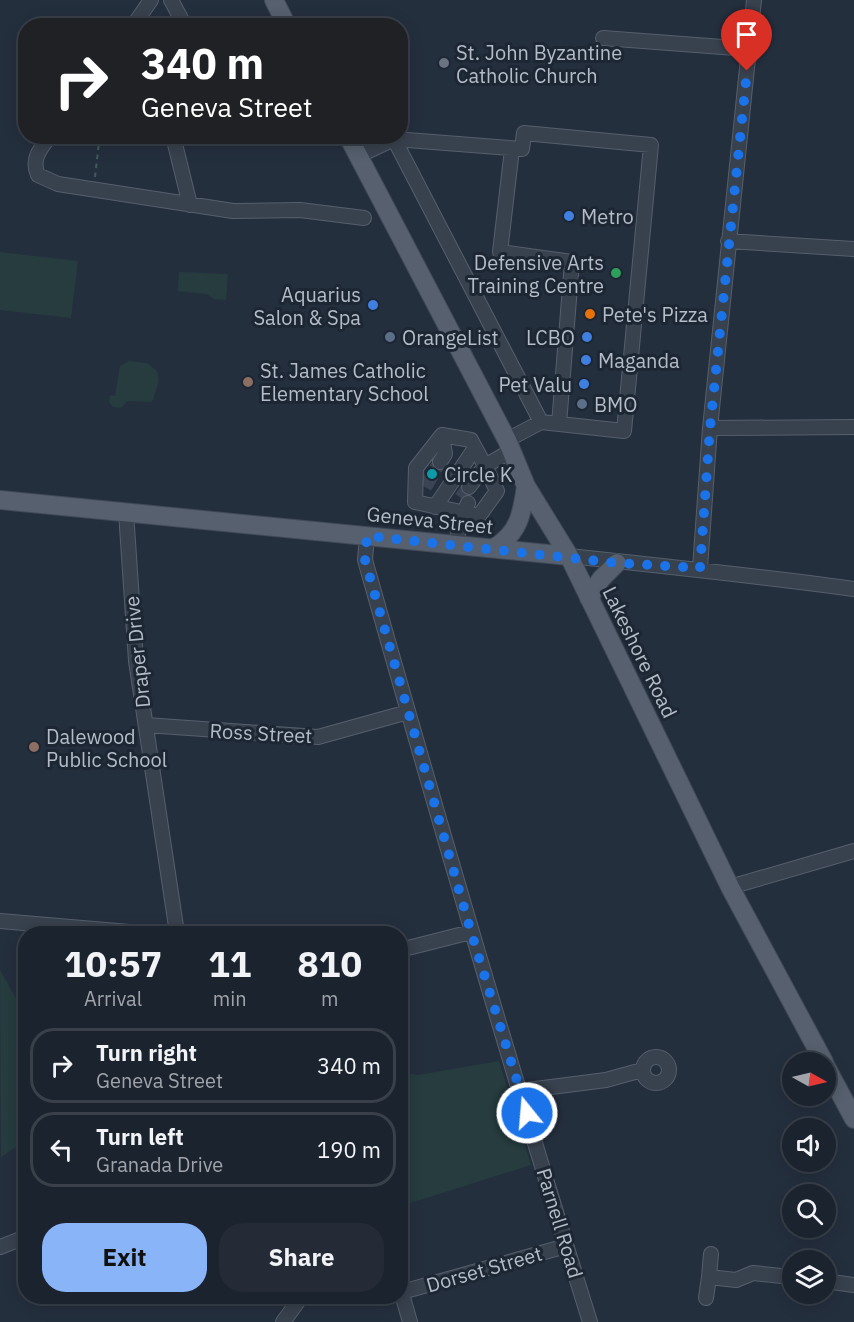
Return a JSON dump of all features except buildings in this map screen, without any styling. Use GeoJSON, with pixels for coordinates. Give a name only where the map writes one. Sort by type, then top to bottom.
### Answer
{"type":"FeatureCollection","features":[{"type":"Feature","properties":{"kind":"main road"},"geometry":{"type":"LineString","coordinates":[[274,0],[283,18]]}},
{"type":"Feature","properties":{"kind":"main road","name":"Lakeshore Road"},"geometry":{"type":"LineString","coordinates":[[352,144],[509,446],[526,486],[569,556],[730,887],[818,1052]]}},
{"type":"Feature","properties":{"kind":"main road"},"geometry":{"type":"LineString","coordinates":[[494,548],[514,532],[520,521],[526,486]]}},
{"type":"Feature","properties":{"kind":"main road","name":"Geneva Street"},"geometry":{"type":"LineString","coordinates":[[0,500],[569,556]]}},
{"type":"Feature","properties":{"kind":"main road"},"geometry":{"type":"LineString","coordinates":[[590,598],[601,579],[617,563]]}},
{"type":"Feature","properties":{"kind":"main road","name":"Lakeshore Road"},"geometry":{"type":"LineString","coordinates":[[836,1085],[854,1119]]}},
{"type":"Feature","properties":{"kind":"street"},"geometry":{"type":"LineString","coordinates":[[139,18],[151,0]]}},
{"type":"Feature","properties":{"kind":"street"},"geometry":{"type":"LineString","coordinates":[[171,0],[181,18]]}},
{"type":"Feature","properties":{"kind":"street"},"geometry":{"type":"LineString","coordinates":[[700,568],[710,428],[754,0]]}},
{"type":"Feature","properties":{"kind":"street"},"geometry":{"type":"LineString","coordinates":[[603,38],[749,50]]}},
{"type":"Feature","properties":{"kind":"street"},"geometry":{"type":"LineString","coordinates":[[408,140],[522,149],[524,133],[651,145],[624,431],[541,422],[509,446],[487,470],[465,501],[457,545]]}},
{"type":"Feature","properties":{"kind":"street"},"geometry":{"type":"LineString","coordinates":[[44,144],[38,152],[34,166],[38,175],[58,184],[233,211],[300,210],[364,218]]}},
{"type":"Feature","properties":{"kind":"street"},"geometry":{"type":"LineString","coordinates":[[175,144],[190,205]]}},
{"type":"Feature","properties":{"kind":"street"},"geometry":{"type":"LineString","coordinates":[[358,156],[383,144]]}},
{"type":"Feature","properties":{"kind":"street"},"geometry":{"type":"LineString","coordinates":[[397,144],[541,422]]}},
{"type":"Feature","properties":{"kind":"street"},"geometry":{"type":"LineString","coordinates":[[512,148],[500,252],[572,262],[559,424]]}},
{"type":"Feature","properties":{"kind":"street"},"geometry":{"type":"LineString","coordinates":[[728,241],[854,249]]}},
{"type":"Feature","properties":{"kind":"street"},"geometry":{"type":"LineString","coordinates":[[710,428],[854,427]]}},
{"type":"Feature","properties":{"kind":"street"},"geometry":{"type":"LineString","coordinates":[[442,435],[471,440],[497,490],[479,516],[465,501]]}},
{"type":"Feature","properties":{"kind":"street"},"geometry":{"type":"LineString","coordinates":[[440,462],[445,454],[442,435]]}},
{"type":"Feature","properties":{"kind":"street"},"geometry":{"type":"LineString","coordinates":[[415,502],[416,468],[442,435]]}},
{"type":"Feature","properties":{"kind":"street"},"geometry":{"type":"LineString","coordinates":[[435,507],[475,448]]}},
{"type":"Feature","properties":{"kind":"street"},"geometry":{"type":"LineString","coordinates":[[415,502],[425,487]]}},
{"type":"Feature","properties":{"kind":"street"},"geometry":{"type":"LineString","coordinates":[[415,502],[435,507],[465,501]]}},
{"type":"Feature","properties":{"kind":"street","name":"Draper Drive"},"geometry":{"type":"LineString","coordinates":[[126,512],[136,661],[176,926]]}},
{"type":"Feature","properties":{"kind":"street","name":"Parnell Road"},"geometry":{"type":"LineString","coordinates":[[367,536],[365,560],[408,712],[471,932],[590,1322]]}},
{"type":"Feature","properties":{"kind":"street","name":"Geneva Street"},"geometry":{"type":"LineString","coordinates":[[569,556],[617,563],[700,568],[854,589]]}},
{"type":"Feature","properties":{"kind":"street","name":"Ross Street"},"geometry":{"type":"LineString","coordinates":[[146,726],[318,737],[408,712]]}},
{"type":"Feature","properties":{"kind":"street"},"geometry":{"type":"LineString","coordinates":[[730,887],[854,851]]}},
{"type":"Feature","properties":{"kind":"street"},"geometry":{"type":"LineString","coordinates":[[0,921],[59,926]]}},
{"type":"Feature","properties":{"kind":"street"},"geometry":{"type":"LineString","coordinates":[[408,948],[471,932]]}},
{"type":"Feature","properties":{"kind":"street"},"geometry":{"type":"LineString","coordinates":[[520,1090],[606,1080],[642,1070]]}},
{"type":"Feature","properties":{"kind":"street"},"geometry":{"type":"LineString","coordinates":[[0,1247],[18,1240]]}},
{"type":"Feature","properties":{"kind":"street","name":"Dorset Street"},"geometry":{"type":"LineString","coordinates":[[408,1287],[566,1246]]}},
{"type":"Feature","properties":{"kind":"street"},"geometry":{"type":"LineString","coordinates":[[706,1298],[711,1254]]}},
{"type":"Feature","properties":{"kind":"street"},"geometry":{"type":"LineString","coordinates":[[709,1277],[736,1280],[753,1274],[782,1276]]}},
{"type":"Feature","properties":{"kind":"street"},"geometry":{"type":"LineString","coordinates":[[836,1283],[854,1285]]}},
{"type":"Feature","properties":{"kind":"street"},"geometry":{"type":"LineString","coordinates":[[283,1322],[296,1304]]}},
{"type":"Feature","properties":{"kind":"street"},"geometry":{"type":"LineString","coordinates":[[405,1304],[410,1322]]}},
{"type":"Feature","properties":{"kind":"path"},"geometry":{"type":"LineString","coordinates":[[93,190],[99,144]]}},
{"type":"Feature","properties":{"kind":"green space"},"geometry":{"type":"Polygon","coordinates":[[[0,252],[78,261],[71,318],[0,310],[0,252]]]}},
{"type":"Feature","properties":{"kind":"green space"},"geometry":{"type":"Polygon","coordinates":[[[179,272],[228,274],[226,300],[214,299],[207,294],[178,291],[179,272]]]}},
{"type":"Feature","properties":{"kind":"green space"},"geometry":{"type":"Polygon","coordinates":[[[129,361],[147,363],[157,371],[159,381],[152,402],[127,401],[121,408],[113,407],[109,402],[110,395],[115,396],[120,366],[129,361]]]}},
{"type":"Feature","properties":{"kind":"green space"},"geometry":{"type":"Polygon","coordinates":[[[0,970],[18,1002],[18,1146],[1,1157],[0,970]]]}},
{"type":"Feature","properties":{"kind":"green space"},"geometry":{"type":"Polygon","coordinates":[[[499,1061],[531,1165],[408,1204],[408,1073],[418,1075],[499,1061]]]}},
{"type":"Feature","properties":{"kind":"tunnel"},"geometry":{"type":"LineString","coordinates":[[425,487],[440,462]]}},
{"type":"Feature","properties":{"kind":"tunnel"},"geometry":{"type":"LineString","coordinates":[[461,498],[469,487]]}},
{"type":"Feature","properties":{"kind":"place","name":"St. John Byzantine Catholic Church"},"geometry":{"type":"Point","coordinates":[444,63]}},
{"type":"Feature","properties":{"kind":"place","name":"Metro"},"geometry":{"type":"Point","coordinates":[569,216]}},
{"type":"Feature","properties":{"kind":"place","name":"Defensive Arts Training Centre"},"geometry":{"type":"Point","coordinates":[616,273]}},
{"type":"Feature","properties":{"kind":"place","name":"Aquarius Salon & Spa"},"geometry":{"type":"Point","coordinates":[373,305]}},
{"type":"Feature","properties":{"kind":"place","name":"Pete's Pizza"},"geometry":{"type":"Point","coordinates":[590,314]}},
{"type":"Feature","properties":{"kind":"place","name":"OrangeList"},"geometry":{"type":"Point","coordinates":[390,337]}},
{"type":"Feature","properties":{"kind":"place","name":"LCBO"},"geometry":{"type":"Point","coordinates":[587,337]}},
{"type":"Feature","properties":{"kind":"place","name":"Maganda"},"geometry":{"type":"Point","coordinates":[586,360]}},
{"type":"Feature","properties":{"kind":"place","name":"St. James Catholic Elementary School"},"geometry":{"type":"Point","coordinates":[248,382]}},
{"type":"Feature","properties":{"kind":"place","name":"Pet Valu"},"geometry":{"type":"Point","coordinates":[584,384]}},
{"type":"Feature","properties":{"kind":"place","name":"BMO"},"geometry":{"type":"Point","coordinates":[582,404]}},
{"type":"Feature","properties":{"kind":"place","name":"Circle K"},"geometry":{"type":"Point","coordinates":[432,474]}},
{"type":"Feature","properties":{"kind":"place","name":"Dalewood Public School"},"geometry":{"type":"Point","coordinates":[34,747]}},
{"type":"Feature","properties":{"kind":"route"},"geometry":{"type":"LineString","coordinates":[[527,1113],[471,932],[365,560],[367,536],[546,553],[617,563],[700,568],[699,556],[710,428],[747,71]]}}]}
